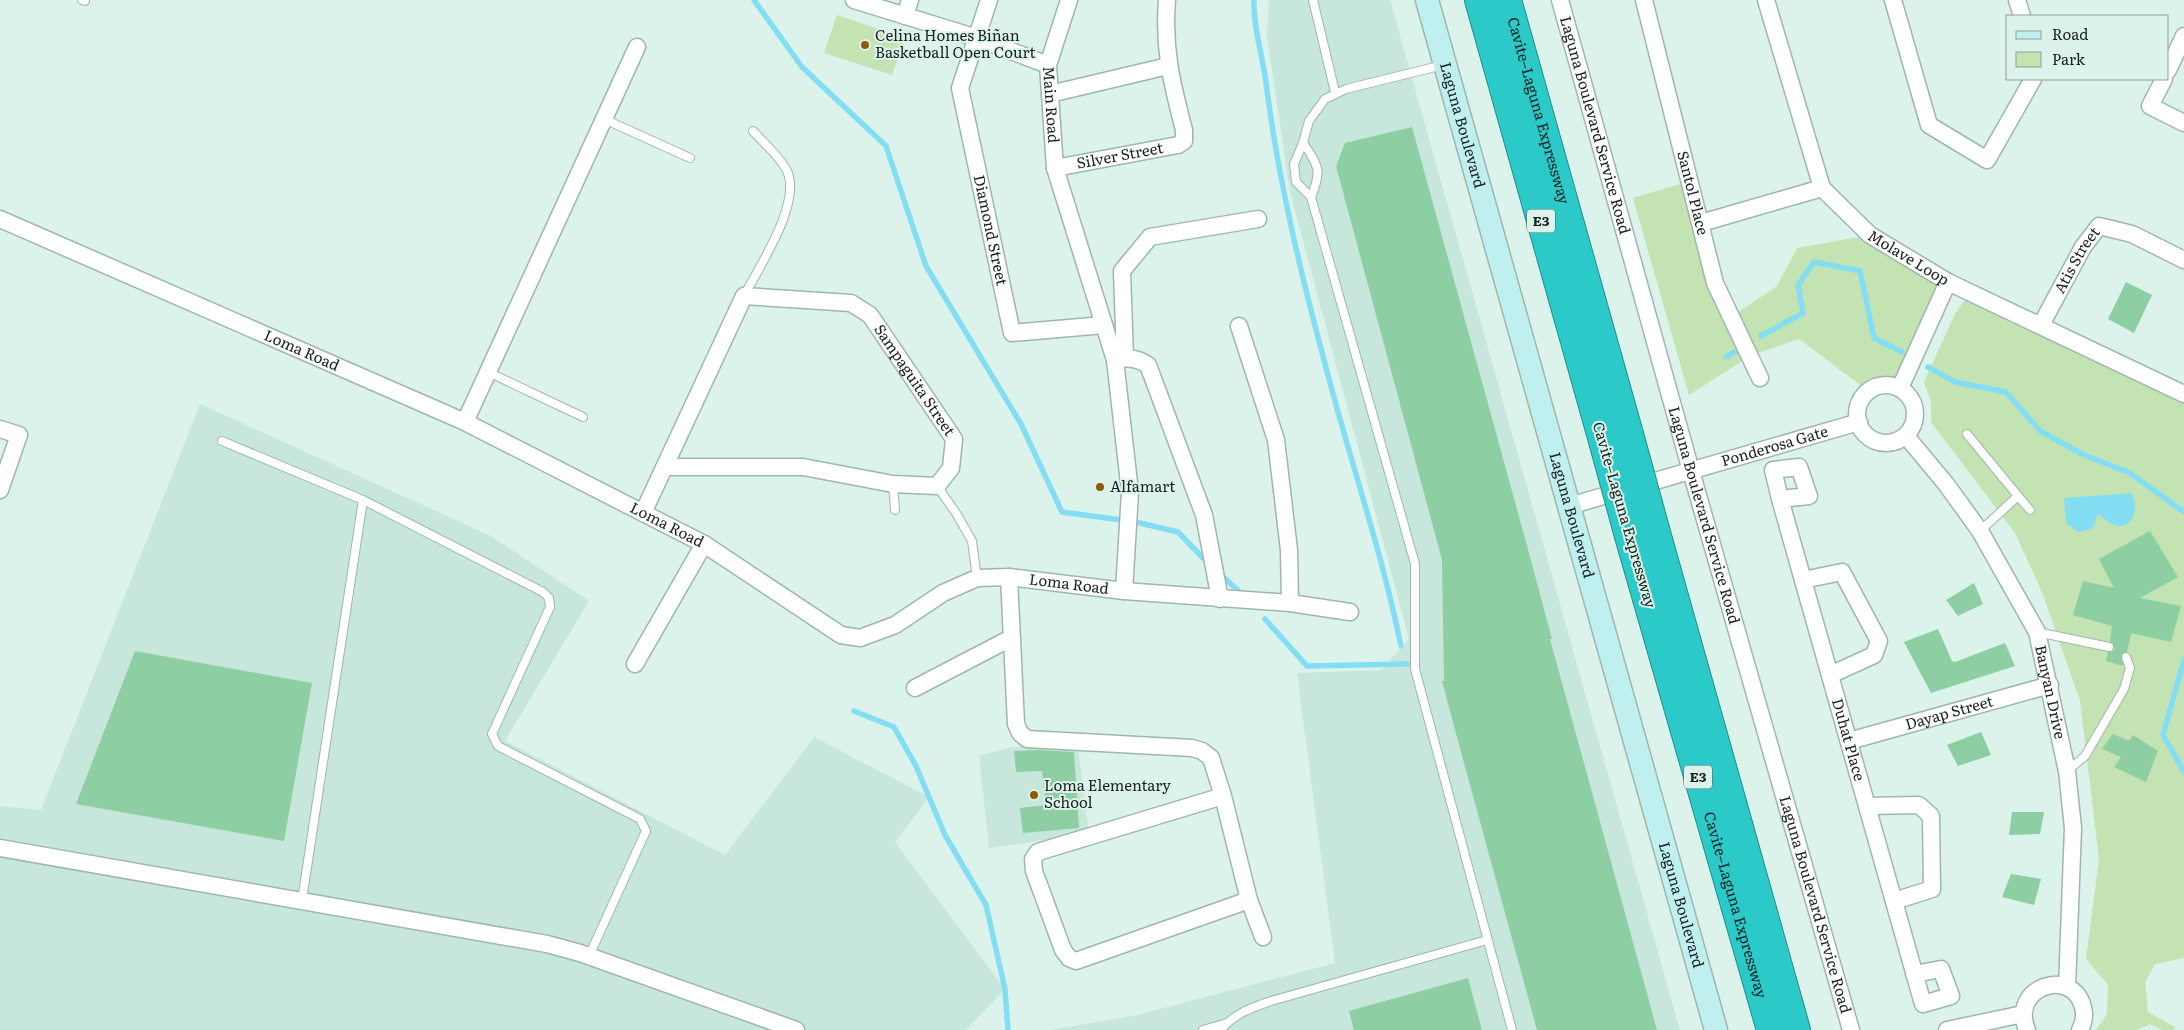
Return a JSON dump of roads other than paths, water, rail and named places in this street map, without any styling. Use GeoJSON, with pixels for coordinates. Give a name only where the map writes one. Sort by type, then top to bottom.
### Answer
{"type":"FeatureCollection","features":[{"type":"Feature","properties":{"kind":"highway","name":"Cavite–Laguna Expressway"},"geometry":{"type":"LineString","coordinates":[[1479,0],[1603,442],[1642,532],[1796,1030]]}},
{"type":"Feature","properties":{"kind":"highway","name":"Cavite–Laguna Expressway"},"geometry":{"type":"LineString","coordinates":[[1507,0],[1629,434],[1642,532],[1771,1030]]}},
{"type":"Feature","properties":{"kind":"main road","name":"Laguna Boulevard"},"geometry":{"type":"LineString","coordinates":[[1427,0],[1716,1030]]}},
{"type":"Feature","properties":{"kind":"street","name":"Main Road"},"geometry":{"type":"LineString","coordinates":[[854,0],[977,38],[1048,65],[1055,168],[1106,333],[1120,359]]}},
{"type":"Feature","properties":{"kind":"street"},"geometry":{"type":"LineString","coordinates":[[905,16],[910,0]]}},
{"type":"Feature","properties":{"kind":"street"},"geometry":{"type":"LineString","coordinates":[[977,38],[989,0]]}},
{"type":"Feature","properties":{"kind":"street"},"geometry":{"type":"LineString","coordinates":[[1048,65],[1069,0]]}},
{"type":"Feature","properties":{"kind":"street"},"geometry":{"type":"LineString","coordinates":[[1050,94],[1168,66],[1167,0]]}},
{"type":"Feature","properties":{"kind":"street","name":"Laguna Boulevard Service Road"},"geometry":{"type":"LineString","coordinates":[[1560,0],[1691,471],[1851,1030]]}},
{"type":"Feature","properties":{"kind":"street","name":"Santol Place"},"geometry":{"type":"LineString","coordinates":[[1644,0],[1715,283],[1760,378]]}},
{"type":"Feature","properties":{"kind":"street","name":"Molave Loop"},"geometry":{"type":"LineString","coordinates":[[1766,0],[1822,188],[1870,234],[1948,282],[2184,394]]}},
{"type":"Feature","properties":{"kind":"street"},"geometry":{"type":"LineString","coordinates":[[1893,0],[1929,125],[1987,160],[2032,80]]}},
{"type":"Feature","properties":{"kind":"street"},"geometry":{"type":"LineString","coordinates":[[2017,0],[2022,15]]}},
{"type":"Feature","properties":{"kind":"street"},"geometry":{"type":"LineString","coordinates":[[2169,68],[2184,36]]}},
{"type":"Feature","properties":{"kind":"street","name":"Diamond Street"},"geometry":{"type":"LineString","coordinates":[[977,38],[960,88],[1012,333],[1106,333]]}},
{"type":"Feature","properties":{"kind":"street"},"geometry":{"type":"LineString","coordinates":[[465,422],[638,47]]}},
{"type":"Feature","properties":{"kind":"street","name":"Silver Street"},"geometry":{"type":"LineString","coordinates":[[1055,168],[1178,145],[1184,141],[1184,130],[1168,66]]}},
{"type":"Feature","properties":{"kind":"street"},"geometry":{"type":"LineString","coordinates":[[2163,80],[2150,106],[2184,123]]}},
{"type":"Feature","properties":{"kind":"street"},"geometry":{"type":"LineString","coordinates":[[1701,223],[1822,188]]}},
{"type":"Feature","properties":{"kind":"street","name":"Loma Road"},"geometry":{"type":"LineString","coordinates":[[0,219],[465,422],[704,544],[841,635],[860,638],[895,626],[943,593],[977,578],[1010,577],[1124,591],[1290,603],[1350,612]]}},
{"type":"Feature","properties":{"kind":"street"},"geometry":{"type":"LineString","coordinates":[[1124,591],[1130,492],[1120,359],[1122,271],[1150,238],[1258,219]]}},
{"type":"Feature","properties":{"kind":"street","name":"Atis Street"},"geometry":{"type":"LineString","coordinates":[[2041,325],[2083,247],[2100,226],[2132,234],[2184,260]]}},
{"type":"Feature","properties":{"kind":"street"},"geometry":{"type":"LineString","coordinates":[[1900,388],[1948,282]]}},
{"type":"Feature","properties":{"kind":"street"},"geometry":{"type":"LineString","coordinates":[[643,513],[744,296]]}},
{"type":"Feature","properties":{"kind":"street","name":"Sampaguita Street"},"geometry":{"type":"LineString","coordinates":[[744,296],[851,303],[870,315],[954,439],[951,468],[937,486]]}},
{"type":"Feature","properties":{"kind":"street"},"geometry":{"type":"LineString","coordinates":[[1239,326],[1276,440],[1289,550],[1290,603]]}},
{"type":"Feature","properties":{"kind":"street"},"geometry":{"type":"LineString","coordinates":[[1120,359],[1138,359],[1148,365],[1204,515],[1220,599]]}},
{"type":"Feature","properties":{"kind":"street"},"geometry":{"type":"LineString","coordinates":[[1884,385],[1900,388],[1913,402],[1915,410],[1912,428],[1906,436],[1897,441],[1878,442],[1863,431],[1858,422],[1859,405],[1868,391],[1884,385]]}},
{"type":"Feature","properties":{"kind":"street","name":"Ponderosa Gate"},"geometry":{"type":"LineString","coordinates":[[1569,506],[1858,422]]}},
{"type":"Feature","properties":{"kind":"street"},"geometry":{"type":"LineString","coordinates":[[0,429],[19,435],[0,490]]}},
{"type":"Feature","properties":{"kind":"street","name":"Banyan Drive"},"geometry":{"type":"LineString","coordinates":[[1906,436],[1946,484],[1980,531],[2037,632],[2050,685],[2067,771],[2073,828],[2067,987]]}},
{"type":"Feature","properties":{"kind":"street"},"geometry":{"type":"LineString","coordinates":[[666,467],[803,468],[893,484],[937,486]]}},
{"type":"Feature","properties":{"kind":"street","name":"Duhat Place"},"geometry":{"type":"LineString","coordinates":[[1780,499],[1914,974]]}},
{"type":"Feature","properties":{"kind":"street"},"geometry":{"type":"LineString","coordinates":[[635,664],[704,544]]}},
{"type":"Feature","properties":{"kind":"street"},"geometry":{"type":"LineString","coordinates":[[1803,580],[1842,572],[1879,641],[1874,654],[1830,675]]}},
{"type":"Feature","properties":{"kind":"street"},"geometry":{"type":"LineString","coordinates":[[1010,577],[1016,724],[1020,733],[1027,739],[1202,750],[1211,758],[1223,796],[1249,900],[1263,938]]}},
{"type":"Feature","properties":{"kind":"street"},"geometry":{"type":"LineString","coordinates":[[915,688],[1011,638]]}},
{"type":"Feature","properties":{"kind":"street","name":"Dayap Street"},"geometry":{"type":"LineString","coordinates":[[1848,741],[2050,685]]}},
{"type":"Feature","properties":{"kind":"street"},"geometry":{"type":"LineString","coordinates":[[1223,796],[1038,852],[1033,859],[1034,871],[1063,950],[1069,958],[1076,961],[1249,900]]}},
{"type":"Feature","properties":{"kind":"street"},"geometry":{"type":"LineString","coordinates":[[1867,806],[1920,804],[1931,816],[1932,889],[1894,901]]}},
{"type":"Feature","properties":{"kind":"street"},"geometry":{"type":"LineString","coordinates":[[0,848],[547,944],[590,956],[763,1024],[796,1030]]}},
{"type":"Feature","properties":{"kind":"street"},"geometry":{"type":"LineString","coordinates":[[1947,1030],[2025,1022],[2030,996],[2038,989],[2057,984],[2073,991],[2082,1004],[2084,1019],[2080,1030]]}},
{"type":"Feature","properties":{"kind":"lane"},"geometry":{"type":"LineString","coordinates":[[1313,0],[1335,92]]}},
{"type":"Feature","properties":{"kind":"lane"},"geometry":{"type":"LineString","coordinates":[[1445,64],[1335,92],[1316,109],[1304,132],[1303,143],[1294,164],[1296,182],[1311,197],[1415,564],[1415,669],[1512,1030]]}},
{"type":"Feature","properties":{"kind":"lane"},"geometry":{"type":"LineString","coordinates":[[604,119],[690,158]]}},
{"type":"Feature","properties":{"kind":"lane"},"geometry":{"type":"LineString","coordinates":[[744,296],[786,214],[791,191],[787,170],[753,131]]}},
{"type":"Feature","properties":{"kind":"lane"},"geometry":{"type":"LineString","coordinates":[[1303,143],[1316,161],[1319,179],[1311,197]]}},
{"type":"Feature","properties":{"kind":"lane"},"geometry":{"type":"LineString","coordinates":[[488,372],[583,417]]}},
{"type":"Feature","properties":{"kind":"lane"},"geometry":{"type":"LineString","coordinates":[[1967,434],[2030,510]]}},
{"type":"Feature","properties":{"kind":"lane"},"geometry":{"type":"LineString","coordinates":[[222,441],[363,500],[543,592],[548,598],[550,607],[492,734],[498,746],[640,819],[644,824],[646,831],[590,956]]}},
{"type":"Feature","properties":{"kind":"lane"},"geometry":{"type":"LineString","coordinates":[[893,484],[895,510]]}},
{"type":"Feature","properties":{"kind":"lane"},"geometry":{"type":"LineString","coordinates":[[937,486],[956,513],[972,541],[977,578]]}},
{"type":"Feature","properties":{"kind":"lane"},"geometry":{"type":"LineString","coordinates":[[1980,531],[2018,496]]}},
{"type":"Feature","properties":{"kind":"lane"},"geometry":{"type":"LineString","coordinates":[[302,900],[363,500]]}},
{"type":"Feature","properties":{"kind":"lane"},"geometry":{"type":"LineString","coordinates":[[2037,632],[2109,647]]}},
{"type":"Feature","properties":{"kind":"lane"},"geometry":{"type":"LineString","coordinates":[[2067,771],[2085,756],[2124,689],[2130,668],[2126,657]]}},
{"type":"Feature","properties":{"kind":"lane"},"geometry":{"type":"LineString","coordinates":[[1203,1030],[1227,1022],[1246,1010],[1271,1001],[1487,940]]}},
{"type":"Feature","properties":{"kind":"lane"},"geometry":{"type":"LineString","coordinates":[[1222,1030],[1227,1022]]}},
{"type":"Feature","properties":{"kind":"water"},"geometry":{"type":"Polygon","coordinates":[[[2131,493],[2135,509],[2129,523],[2119,526],[2098,514],[2091,529],[2078,532],[2066,523],[2064,498],[2131,493]]]}},
{"type":"Feature","properties":{"kind":"waterway"},"geometry":{"type":"LineString","coordinates":[[754,0],[802,67],[886,146],[926,266],[1021,424],[1062,512],[1121,520]]}},
{"type":"Feature","properties":{"kind":"waterway"},"geometry":{"type":"LineString","coordinates":[[1254,0],[1255,22],[1280,171],[1306,292],[1380,558],[1401,646]]}},
{"type":"Feature","properties":{"kind":"waterway"},"geometry":{"type":"LineString","coordinates":[[1761,336],[1803,313],[1798,285],[1814,262],[1860,271],[1874,338],[1902,352]]}},
{"type":"Feature","properties":{"kind":"waterway"},"geometry":{"type":"LineString","coordinates":[[1726,357],[1736,351]]}},
{"type":"Feature","properties":{"kind":"waterway"},"geometry":{"type":"LineString","coordinates":[[1928,367],[1955,382],[2006,392],[2040,431],[2084,455],[2130,473],[2184,512]]}},
{"type":"Feature","properties":{"kind":"waterway"},"geometry":{"type":"LineString","coordinates":[[1140,523],[1178,532],[1204,559]]}},
{"type":"Feature","properties":{"kind":"waterway"},"geometry":{"type":"LineString","coordinates":[[1220,574],[1242,594]]}},
{"type":"Feature","properties":{"kind":"waterway"},"geometry":{"type":"LineString","coordinates":[[1265,619],[1307,666],[1407,664]]}},
{"type":"Feature","properties":{"kind":"waterway"},"geometry":{"type":"LineString","coordinates":[[2184,660],[2163,735],[2184,772]]}},
{"type":"Feature","properties":{"kind":"waterway"},"geometry":{"type":"LineString","coordinates":[[854,711],[894,727],[916,766],[945,835],[986,905],[1005,989],[1008,1030]]}},
{"type":"Feature","properties":{"kind":"place","name":"Celina Homes Biñan Basketball Open Court"},"geometry":{"type":"Point","coordinates":[865,45]}},
{"type":"Feature","properties":{"kind":"place","name":"Alfamart"},"geometry":{"type":"Point","coordinates":[1100,487]}},
{"type":"Feature","properties":{"kind":"place","name":"Loma Elementary School"},"geometry":{"type":"Point","coordinates":[1034,795]}}]}
